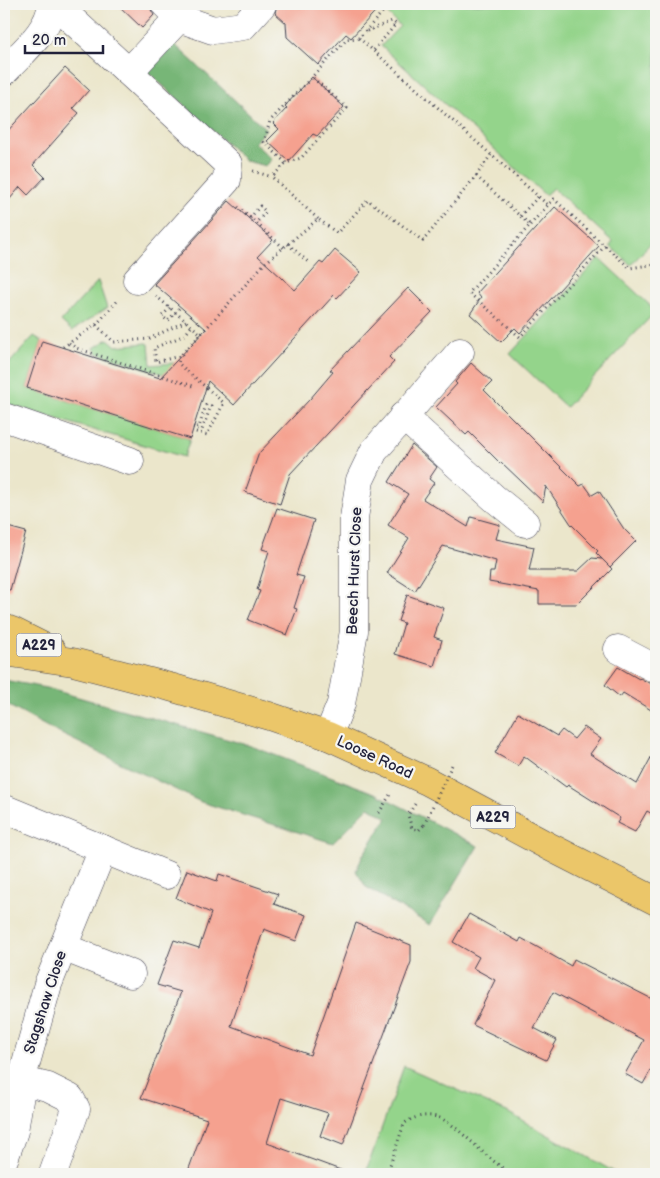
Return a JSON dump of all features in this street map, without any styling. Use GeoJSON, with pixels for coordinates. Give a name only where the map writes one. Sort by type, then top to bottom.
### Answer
{"type":"FeatureCollection","features":[{"type":"Feature","properties":{"kind":"highway","name":"Loose Road"},"geometry":{"type":"LineString","coordinates":[[4,628],[73,662]]}},
{"type":"Feature","properties":{"kind":"highway","name":"Loose Road"},"geometry":{"type":"LineString","coordinates":[[4,652],[73,662],[179,690],[328,736],[421,793],[548,846],[656,901]]}},
{"type":"Feature","properties":{"kind":"street"},"geometry":{"type":"LineString","coordinates":[[4,72],[45,28],[54,4],[228,164],[227,180],[137,280]]}},
{"type":"Feature","properties":{"kind":"street"},"geometry":{"type":"LineString","coordinates":[[129,72],[172,11],[213,30],[243,26],[262,5],[260,4]]}},
{"type":"Feature","properties":{"kind":"street","name":"Beech Hurst Close"},"geometry":{"type":"LineString","coordinates":[[328,736],[341,704],[354,631],[354,518],[360,480],[374,451],[460,352]]}},
{"type":"Feature","properties":{"kind":"street"},"geometry":{"type":"LineString","coordinates":[[403,416],[525,523]]}},
{"type":"Feature","properties":{"kind":"street"},"geometry":{"type":"LineString","coordinates":[[4,417],[130,461]]}},
{"type":"Feature","properties":{"kind":"street"},"geometry":{"type":"LineString","coordinates":[[618,649],[656,669]]}},
{"type":"Feature","properties":{"kind":"street"},"geometry":{"type":"LineString","coordinates":[[5,809],[166,875]]}},
{"type":"Feature","properties":{"kind":"street","name":"Stagshaw Close"},"geometry":{"type":"LineString","coordinates":[[4,1159],[14,1132],[22,1081],[48,984],[103,848]]}},
{"type":"Feature","properties":{"kind":"street"},"geometry":{"type":"LineString","coordinates":[[63,947],[131,974]]}},
{"type":"Feature","properties":{"kind":"street"},"geometry":{"type":"LineString","coordinates":[[22,1081],[48,1088],[70,1098],[76,1109],[53,1174]]}},
{"type":"Feature","properties":{"kind":"path"},"geometry":{"type":"LineString","coordinates":[[286,163],[264,142],[270,121],[348,39],[359,38],[390,4]]}},
{"type":"Feature","properties":{"kind":"path"},"geometry":{"type":"LineString","coordinates":[[365,31],[392,21],[396,24],[373,50]]}},
{"type":"Feature","properties":{"kind":"path"},"geometry":{"type":"LineString","coordinates":[[359,38],[548,205]]}},
{"type":"Feature","properties":{"kind":"path"},"geometry":{"type":"LineString","coordinates":[[312,77],[347,108],[301,158],[286,163],[272,177],[318,220],[337,234],[368,200],[423,241],[491,155]]}},
{"type":"Feature","properties":{"kind":"path"},"geometry":{"type":"LineString","coordinates":[[476,176],[530,225]]}},
{"type":"Feature","properties":{"kind":"path"},"geometry":{"type":"LineString","coordinates":[[218,189],[284,248]]}},
{"type":"Feature","properties":{"kind":"path"},"geometry":{"type":"LineString","coordinates":[[520,216],[538,197]]}},
{"type":"Feature","properties":{"kind":"path"},"geometry":{"type":"LineString","coordinates":[[605,246],[520,337],[469,293],[554,199],[630,268],[656,264]]}},
{"type":"Feature","properties":{"kind":"path"},"geometry":{"type":"LineString","coordinates":[[250,218],[260,206],[266,212],[255,224]]}},
{"type":"Feature","properties":{"kind":"path"},"geometry":{"type":"LineString","coordinates":[[193,428],[207,436],[224,403],[178,362],[180,356],[265,263],[318,220]]}},
{"type":"Feature","properties":{"kind":"path"},"geometry":{"type":"LineString","coordinates":[[288,244],[308,262]]}},
{"type":"Feature","properties":{"kind":"path"},"geometry":{"type":"LineString","coordinates":[[63,347],[96,325],[137,280],[201,334]]}},
{"type":"Feature","properties":{"kind":"path"},"geometry":{"type":"LineString","coordinates":[[170,308],[162,316],[168,321],[180,307]]}},
{"type":"Feature","properties":{"kind":"path"},"geometry":{"type":"LineString","coordinates":[[96,325],[114,342],[150,339],[186,321]]}},
{"type":"Feature","properties":{"kind":"path"},"geometry":{"type":"LineString","coordinates":[[180,356],[156,362],[154,348],[184,335],[191,327]]}},
{"type":"Feature","properties":{"kind":"path"},"geometry":{"type":"LineString","coordinates":[[69,343],[76,348],[193,386]]}},
{"type":"Feature","properties":{"kind":"path"},"geometry":{"type":"LineString","coordinates":[[206,405],[211,406],[202,430],[193,428],[200,427],[206,405]]}},
{"type":"Feature","properties":{"kind":"path"},"geometry":{"type":"LineString","coordinates":[[204,425],[212,427]]}},
{"type":"Feature","properties":{"kind":"path"},"geometry":{"type":"LineString","coordinates":[[421,793],[408,815],[412,829],[419,830],[424,825],[452,765]]}},
{"type":"Feature","properties":{"kind":"path"},"geometry":{"type":"LineString","coordinates":[[379,813],[392,792],[399,796]]}},
{"type":"Feature","properties":{"kind":"path"},"geometry":{"type":"LineString","coordinates":[[407,800],[421,793]]}},
{"type":"Feature","properties":{"kind":"path"},"geometry":{"type":"LineString","coordinates":[[387,1174],[404,1124],[409,1120],[426,1116],[444,1119],[511,1174]]}},
{"type":"Feature","properties":{"kind":"green space"},"geometry":{"type":"Polygon","coordinates":[[[394,4],[656,4],[656,237],[631,265],[610,246],[613,242],[553,188],[545,195],[381,46],[400,26],[386,12],[394,4]]]}},
{"type":"Feature","properties":{"kind":"green space"},"geometry":{"type":"Polygon","coordinates":[[[174,44],[266,129],[254,143],[272,159],[266,166],[246,161],[148,72],[174,44]]]}},
{"type":"Feature","properties":{"kind":"green space"},"geometry":{"type":"Polygon","coordinates":[[[599,258],[656,311],[566,407],[510,354],[599,258]]]}},
{"type":"Feature","properties":{"kind":"green space"},"geometry":{"type":"Polygon","coordinates":[[[98,281],[107,308],[72,331],[61,321],[98,281]]]}},
{"type":"Feature","properties":{"kind":"green space"},"geometry":{"type":"Polygon","coordinates":[[[34,336],[42,341],[27,388],[190,439],[184,457],[4,403],[4,369],[34,336]]]}},
{"type":"Feature","properties":{"kind":"green space"},"geometry":{"type":"Polygon","coordinates":[[[108,339],[116,346],[149,344],[151,365],[174,363],[201,386],[97,353],[94,348],[108,339]]]}},
{"type":"Feature","properties":{"kind":"green space"},"geometry":{"type":"Polygon","coordinates":[[[4,680],[46,688],[251,746],[377,794],[478,846],[430,925],[366,887],[356,871],[363,855],[387,818],[369,807],[333,843],[201,802],[53,730],[4,703],[4,680]]]}},
{"type":"Feature","properties":{"kind":"green space"},"geometry":{"type":"Polygon","coordinates":[[[404,1066],[507,1112],[618,1174],[365,1174],[404,1066]]]}},
{"type":"Feature","properties":{"kind":"building"},"geometry":{"type":"Polygon","coordinates":[[[117,4],[150,4],[154,15],[142,28],[117,4]]]}},
{"type":"Feature","properties":{"kind":"building"},"geometry":{"type":"Polygon","coordinates":[[[277,4],[382,4],[351,38],[346,34],[318,65],[287,37],[286,23],[275,13],[277,4]]]}},
{"type":"Feature","properties":{"kind":"building"},"geometry":{"type":"Polygon","coordinates":[[[65,68],[89,90],[73,108],[79,113],[33,165],[45,177],[28,195],[20,187],[4,206],[4,135],[65,68]]]}},
{"type":"Feature","properties":{"kind":"building"},"geometry":{"type":"Polygon","coordinates":[[[312,77],[344,107],[317,136],[313,134],[289,161],[267,141],[279,129],[273,123],[287,108],[285,106],[312,77]]]}},
{"type":"Feature","properties":{"kind":"building"},"geometry":{"type":"Polygon","coordinates":[[[229,201],[273,240],[258,256],[295,290],[320,262],[323,264],[335,250],[361,272],[337,298],[334,295],[234,405],[208,381],[190,439],[27,388],[42,341],[160,378],[206,329],[154,284],[229,201]]]}},
{"type":"Feature","properties":{"kind":"building"},"geometry":{"type":"Polygon","coordinates":[[[555,207],[599,246],[520,333],[515,328],[501,342],[470,314],[481,298],[477,293],[555,207]]]}},
{"type":"Feature","properties":{"kind":"building"},"geometry":{"type":"Polygon","coordinates":[[[408,288],[432,312],[389,357],[394,362],[290,474],[280,504],[245,492],[259,453],[310,399],[333,372],[330,370],[408,288]]]}},
{"type":"Feature","properties":{"kind":"building"},"geometry":{"type":"Polygon","coordinates":[[[471,363],[492,382],[484,390],[580,486],[584,484],[592,495],[599,491],[624,529],[636,541],[610,567],[596,553],[598,551],[571,524],[546,486],[543,502],[469,432],[466,435],[436,407],[457,384],[455,382],[471,363]]]}},
{"type":"Feature","properties":{"kind":"building"},"geometry":{"type":"Polygon","coordinates":[[[412,445],[437,467],[429,479],[434,483],[423,499],[468,527],[471,517],[500,525],[496,539],[534,547],[529,571],[578,571],[592,558],[602,559],[612,569],[577,604],[539,604],[539,591],[489,582],[490,572],[494,572],[496,561],[443,546],[415,591],[387,573],[409,538],[388,525],[408,494],[389,482],[412,445]]]}},
{"type":"Feature","properties":{"kind":"building"},"geometry":{"type":"Polygon","coordinates":[[[277,508],[314,520],[296,575],[304,577],[294,608],[297,609],[287,635],[248,620],[260,591],[257,590],[269,551],[262,549],[277,508]]]}},
{"type":"Feature","properties":{"kind":"building"},"geometry":{"type":"Polygon","coordinates":[[[4,526],[26,532],[10,590],[4,589],[4,526]]]}},
{"type":"Feature","properties":{"kind":"building"},"geometry":{"type":"Polygon","coordinates":[[[407,595],[444,608],[434,637],[442,640],[434,666],[395,654],[404,623],[398,621],[407,595]]]}},
{"type":"Feature","properties":{"kind":"building"},"geometry":{"type":"Polygon","coordinates":[[[618,667],[656,687],[656,713],[623,693],[620,697],[605,685],[618,667]]]}},
{"type":"Feature","properties":{"kind":"building"},"geometry":{"type":"Polygon","coordinates":[[[518,713],[557,736],[562,730],[574,739],[584,727],[601,739],[590,754],[637,784],[656,748],[656,816],[647,811],[635,832],[617,823],[620,818],[568,785],[566,787],[524,756],[518,766],[495,753],[518,713]]]}},
{"type":"Feature","properties":{"kind":"building"},"geometry":{"type":"Polygon","coordinates":[[[187,870],[217,881],[219,874],[278,894],[274,904],[306,915],[296,941],[264,929],[231,1026],[310,1055],[356,923],[411,945],[411,962],[343,1145],[320,1136],[328,1113],[281,1098],[267,1143],[346,1172],[346,1174],[187,1174],[207,1119],[141,1098],[181,992],[157,985],[174,940],[199,948],[211,913],[176,898],[187,870]]]}},
{"type":"Feature","properties":{"kind":"building"},"geometry":{"type":"Polygon","coordinates":[[[469,914],[519,942],[521,938],[571,966],[574,959],[656,1001],[656,1061],[643,1084],[625,1074],[644,1040],[553,992],[534,1028],[557,1040],[546,1060],[473,1025],[495,980],[473,968],[479,957],[453,942],[469,914]]]}}]}
